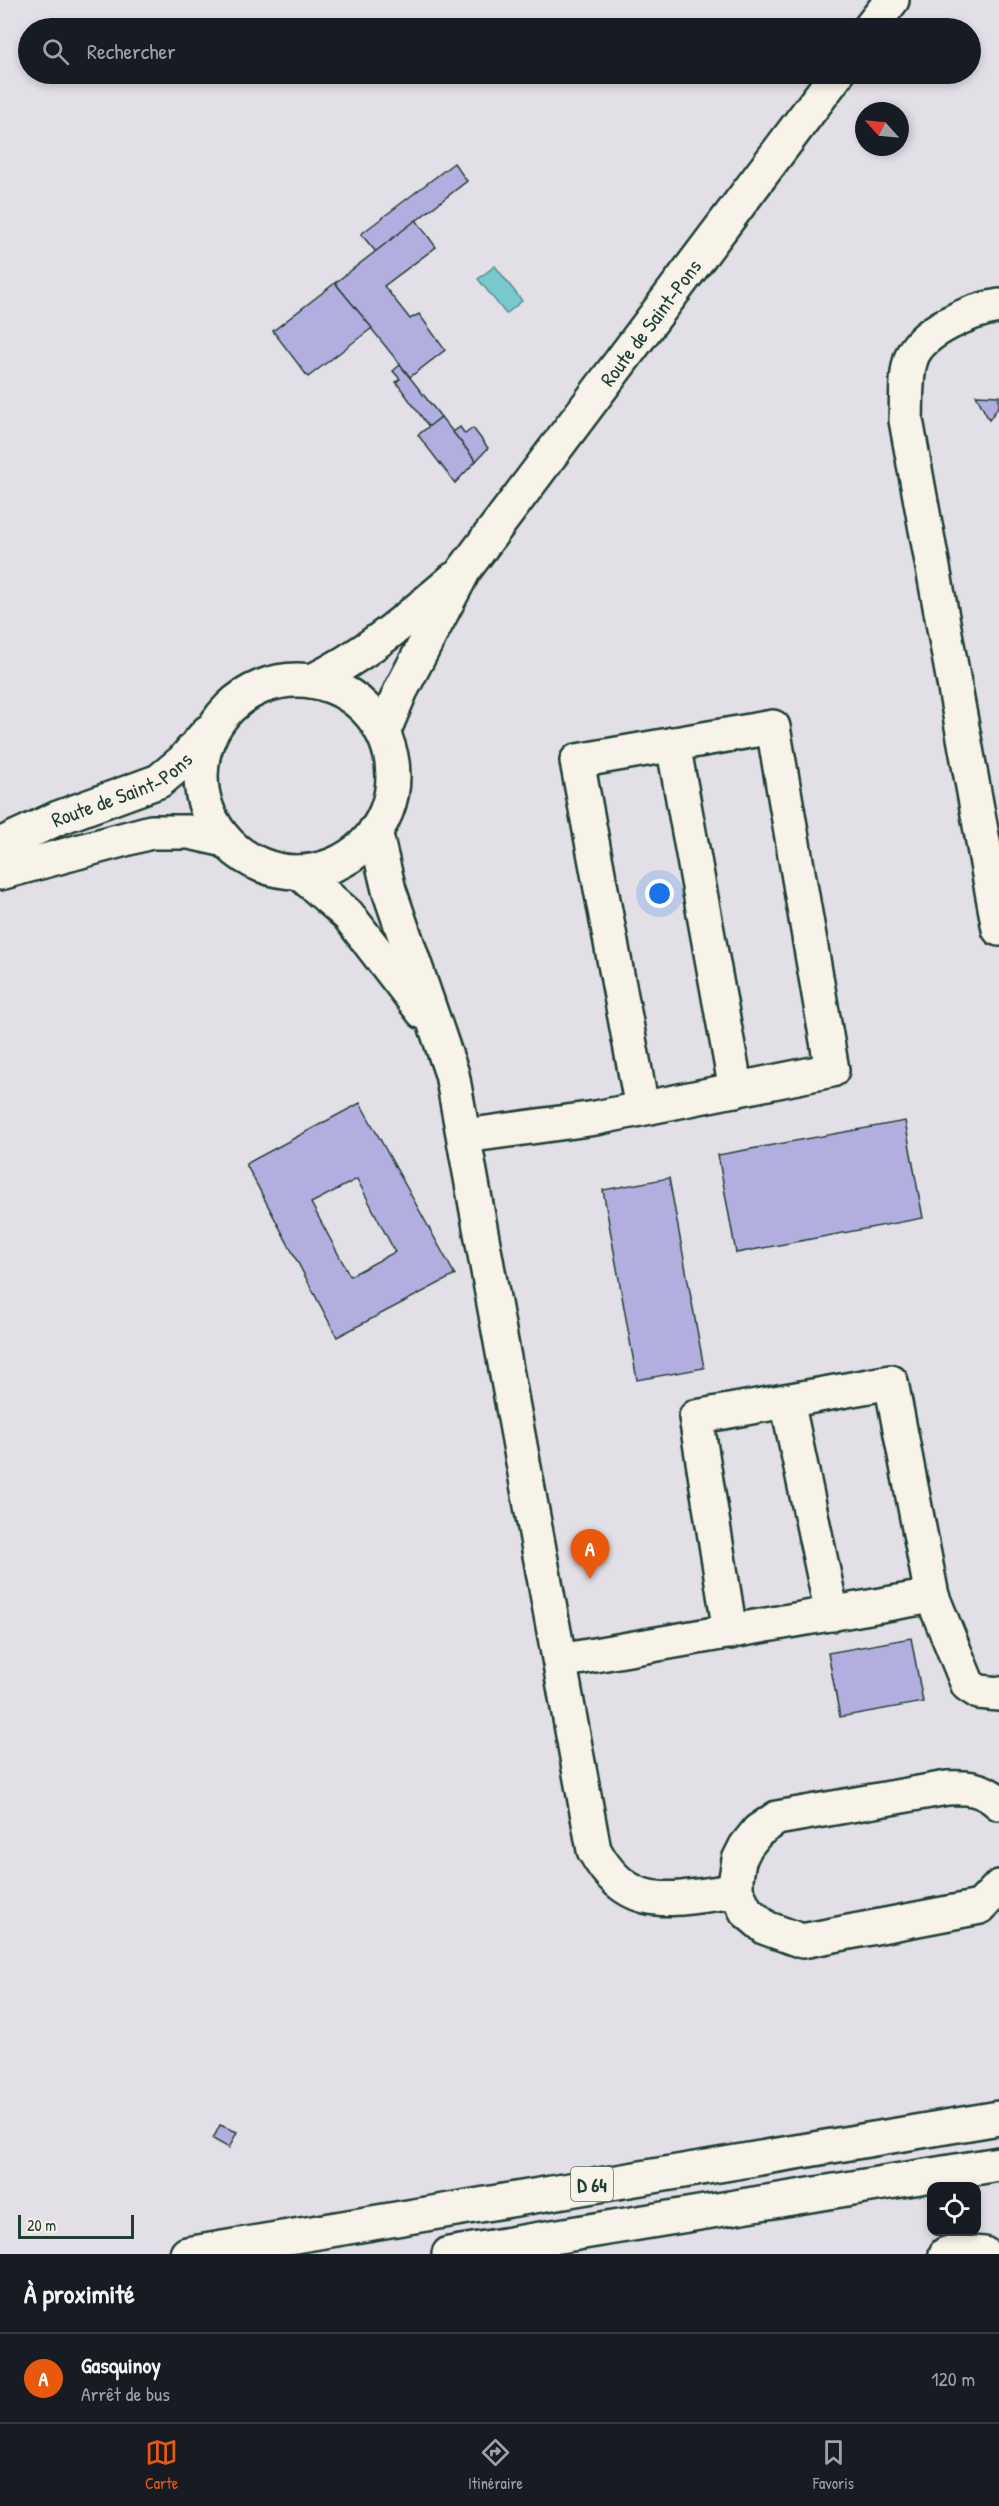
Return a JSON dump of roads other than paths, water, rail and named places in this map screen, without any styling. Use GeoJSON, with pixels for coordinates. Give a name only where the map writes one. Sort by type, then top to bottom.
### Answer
{"type":"FeatureCollection","features":[{"type":"Feature","properties":{"kind":"main road"},"geometry":{"type":"LineString","coordinates":[[878,18],[892,0]]}},
{"type":"Feature","properties":{"kind":"main road","name":"Route de Saint-Pons"},"geometry":{"type":"LineString","coordinates":[[383,734],[401,690],[465,570],[830,84]]}},
{"type":"Feature","properties":{"kind":"main road"},"geometry":{"type":"LineString","coordinates":[[999,306],[978,309],[934,331],[911,358],[906,420],[999,929]]}},
{"type":"Feature","properties":{"kind":"main road","name":"Route de Saint-Pons"},"geometry":{"type":"LineString","coordinates":[[312,681],[348,663],[383,639],[465,570]]}},
{"type":"Feature","properties":{"kind":"main road"},"geometry":{"type":"LineString","coordinates":[[288,680],[312,681],[334,687],[354,698],[370,714],[383,734],[389,749],[392,783],[384,816],[375,831],[342,861],[320,869],[299,872],[278,870],[258,864],[241,854],[225,840],[212,821],[204,800],[201,777],[203,753],[224,712],[242,696],[264,685],[288,680]]}},
{"type":"Feature","properties":{"kind":"main road","name":"Route de Saint-Pons"},"geometry":{"type":"LineString","coordinates":[[0,845],[58,818],[159,780],[183,761],[224,712]]}},
{"type":"Feature","properties":{"kind":"main road"},"geometry":{"type":"LineString","coordinates":[[465,1136],[596,1118],[832,1070],[773,726],[577,762],[642,1108]]}},
{"type":"Feature","properties":{"kind":"main road"},"geometry":{"type":"LineString","coordinates":[[673,744],[736,1090]]}},
{"type":"Feature","properties":{"kind":"main road"},"geometry":{"type":"LineString","coordinates":[[375,831],[389,890],[452,1074],[594,1850],[605,1870],[625,1889],[644,1898],[661,1899],[736,1891]]}},
{"type":"Feature","properties":{"kind":"main road","name":"Route de Saint-Pons"},"geometry":{"type":"LineString","coordinates":[[0,873],[151,832],[189,832],[225,840]]}},
{"type":"Feature","properties":{"kind":"main road"},"geometry":{"type":"LineString","coordinates":[[299,872],[348,915],[438,1033]]}},
{"type":"Feature","properties":{"kind":"main road"},"geometry":{"type":"LineString","coordinates":[[730,1632],[696,1417],[891,1382],[932,1596],[968,1685],[979,1692],[999,1694]]}},
{"type":"Feature","properties":{"kind":"main road"},"geometry":{"type":"LineString","coordinates":[[787,1401],[832,1614]]}},
{"type":"Feature","properties":{"kind":"main road"},"geometry":{"type":"LineString","coordinates":[[560,1661],[932,1596]]}},
{"type":"Feature","properties":{"kind":"main road"},"geometry":{"type":"LineString","coordinates":[[999,1803],[987,1791],[965,1787],[947,1788],[777,1818],[758,1831],[746,1846],[739,1860],[736,1891],[746,1911],[766,1928],[802,1941],[980,1908],[999,1887]]}},
{"type":"Feature","properties":{"kind":"main road","name":"D 64"},"geometry":{"type":"LineString","coordinates":[[187,2254],[544,2192],[999,2118]]}},
{"type":"Feature","properties":{"kind":"main road","name":"D 64"},"geometry":{"type":"LineString","coordinates":[[449,2254],[999,2164]]}},
{"type":"Feature","properties":{"kind":"main road"},"geometry":{"type":"LineString","coordinates":[[946,2254],[957,2252],[984,2254]]}},
{"type":"Feature","properties":{"kind":"water"},"geometry":{"type":"Polygon","coordinates":[[[495,266],[522,301],[506,314],[478,279],[495,266]]]}},
{"type":"Feature","properties":{"kind":"place","name":"Gasquinoy"},"geometry":{"type":"Point","coordinates":[590,1579]}}]}
